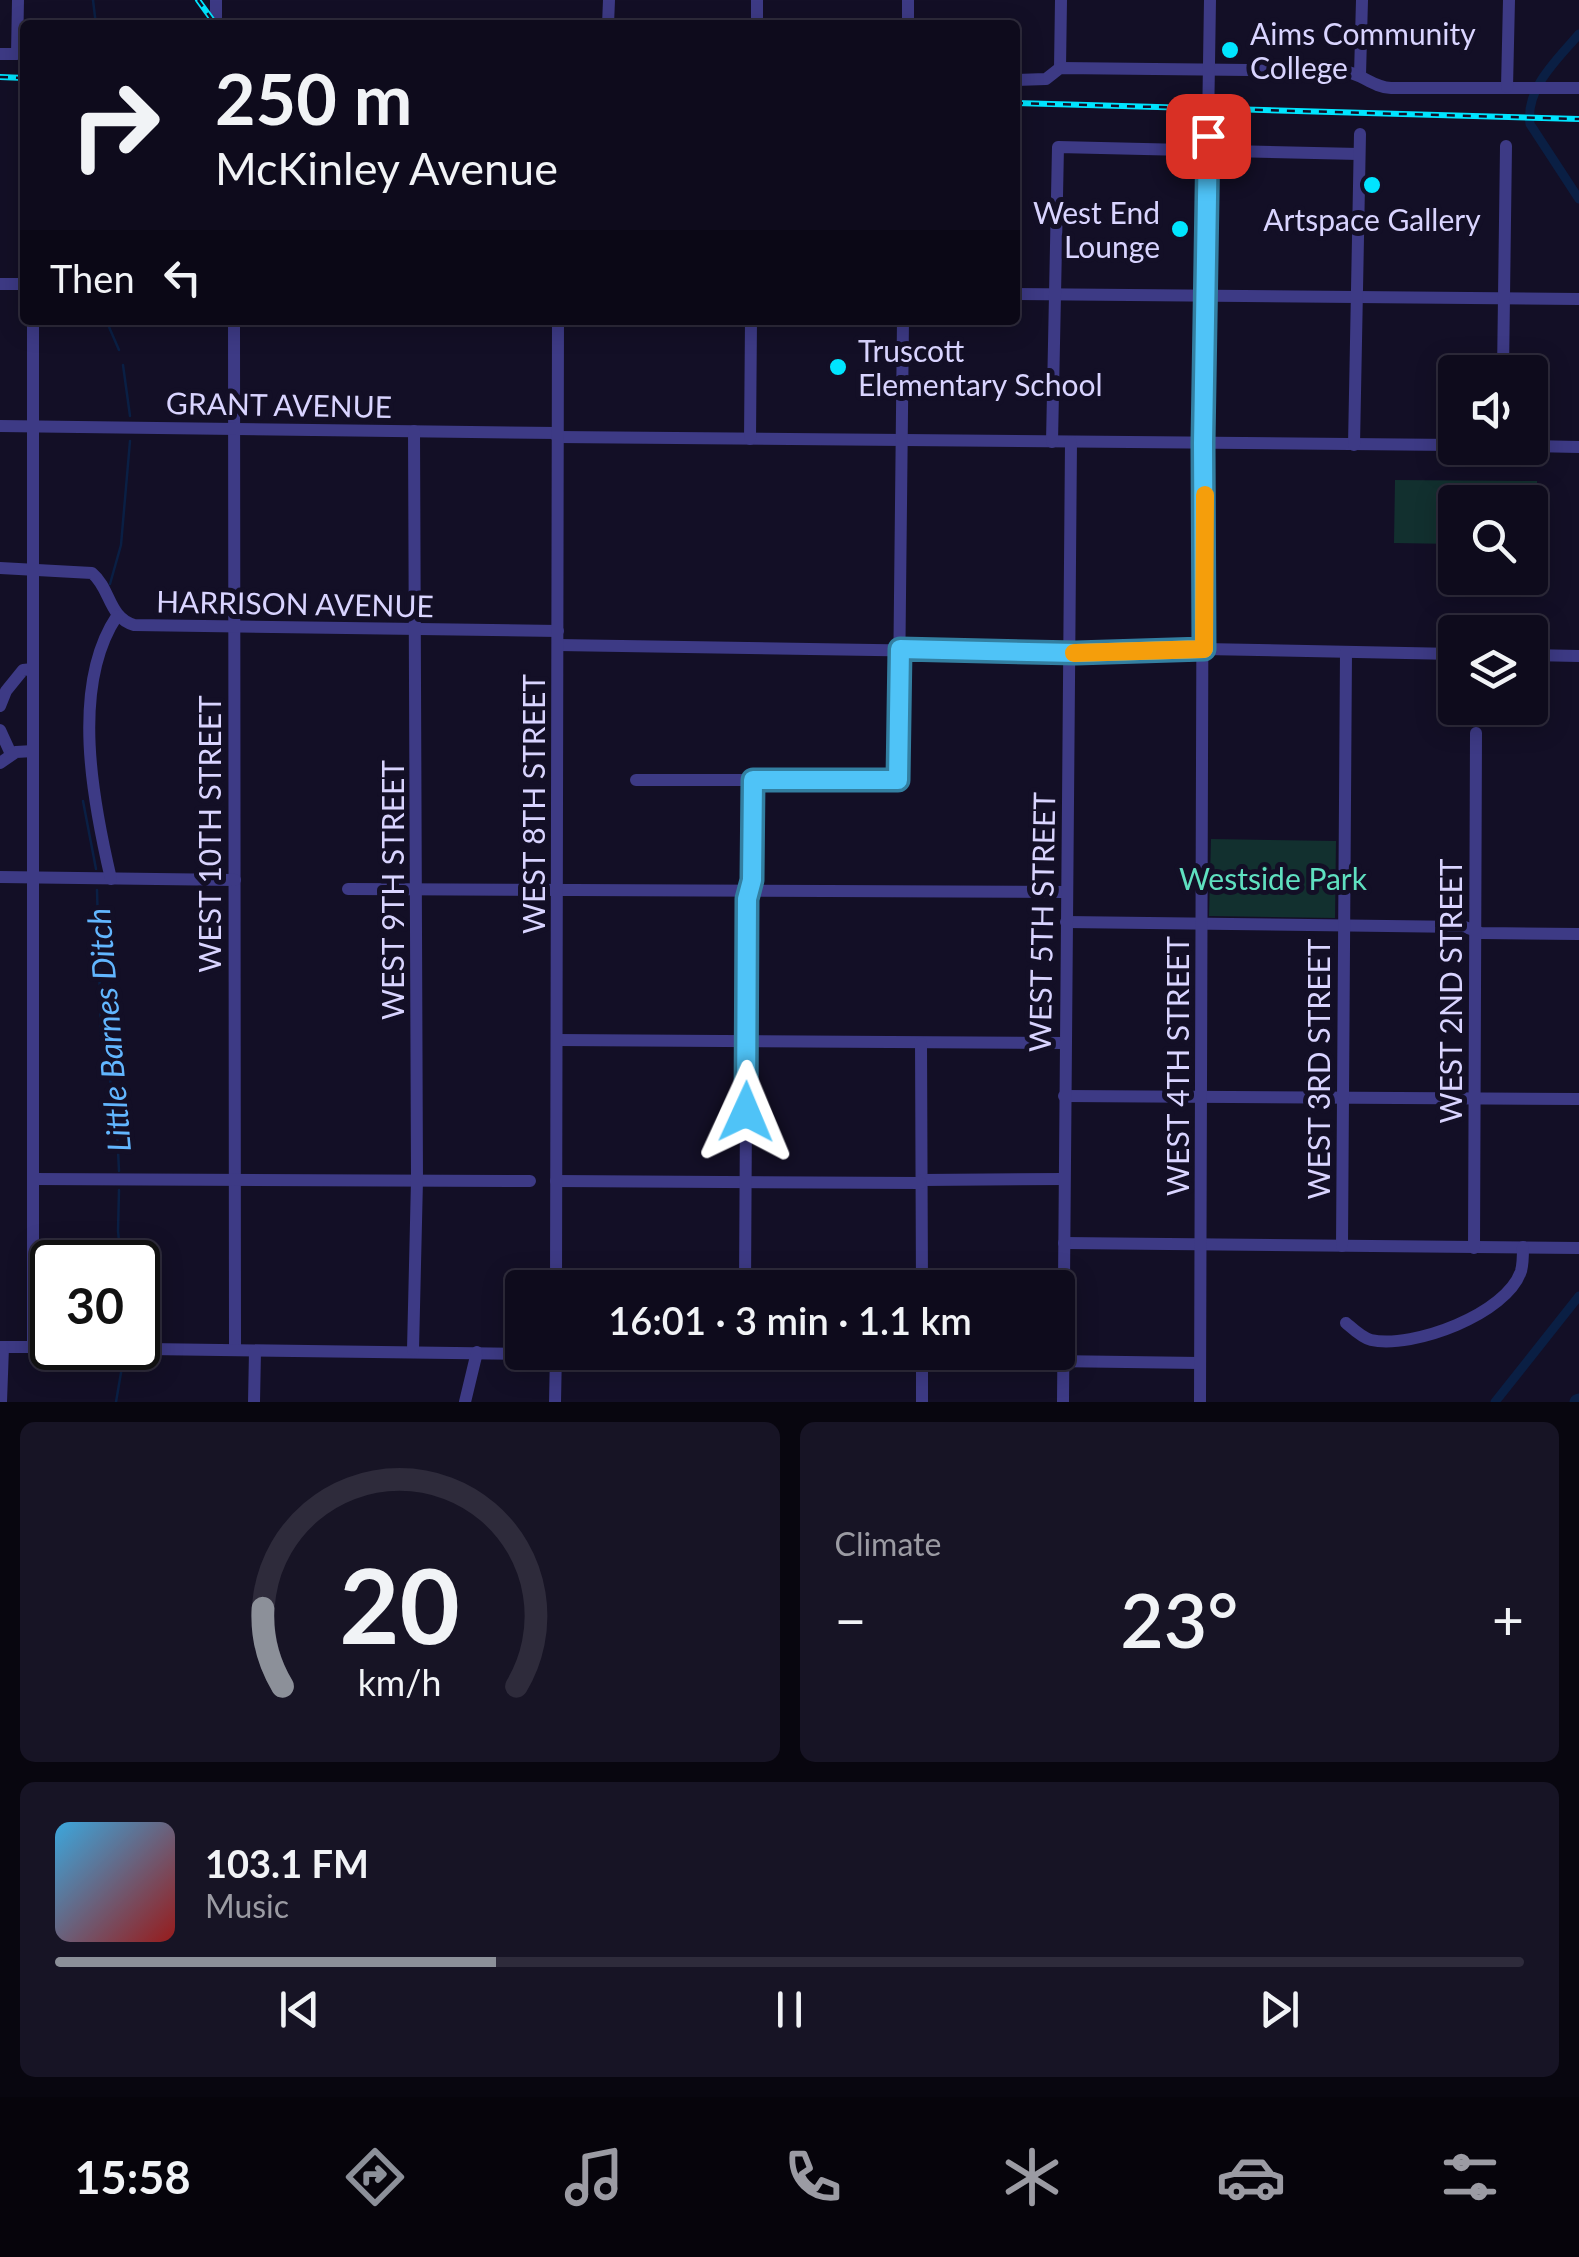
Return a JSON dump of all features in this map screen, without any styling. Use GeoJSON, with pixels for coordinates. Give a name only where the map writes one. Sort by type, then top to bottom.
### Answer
{"type":"FeatureCollection","features":[{"type":"Feature","properties":{"kind":"street"},"geometry":{"type":"LineString","coordinates":[[0,54],[17,54],[18,0]]}},
{"type":"Feature","properties":{"kind":"street"},"geometry":{"type":"LineString","coordinates":[[1060,68],[1061,0]]}},
{"type":"Feature","properties":{"kind":"street","name":"WEST 4TH STREET"},"geometry":{"type":"LineString","coordinates":[[1200,1402],[1203,443],[1210,0]]}},
{"type":"Feature","properties":{"kind":"street"},"geometry":{"type":"LineString","coordinates":[[1360,76],[1362,0]]}},
{"type":"Feature","properties":{"kind":"street"},"geometry":{"type":"LineString","coordinates":[[1507,87],[1509,0]]}},
{"type":"Feature","properties":{"kind":"street"},"geometry":{"type":"LineString","coordinates":[[1020,80],[1046,79],[1060,68],[1348,71],[1378,87],[1579,88]]}},
{"type":"Feature","properties":{"kind":"street"},"geometry":{"type":"LineString","coordinates":[[1354,445],[1360,134]]}},
{"type":"Feature","properties":{"kind":"street"},"geometry":{"type":"LineString","coordinates":[[1503,355],[1506,146]]}},
{"type":"Feature","properties":{"kind":"street"},"geometry":{"type":"LineString","coordinates":[[1052,442],[1058,147],[1359,154]]}},
{"type":"Feature","properties":{"kind":"street"},"geometry":{"type":"LineString","coordinates":[[1020,294],[1579,299]]}},
{"type":"Feature","properties":{"kind":"street"},"geometry":{"type":"LineString","coordinates":[[33,1240],[34,325]]}},
{"type":"Feature","properties":{"kind":"street","name":"WEST 10TH STREET"},"geometry":{"type":"LineString","coordinates":[[234,325],[235,1349]]}},
{"type":"Feature","properties":{"kind":"street","name":"WEST 8TH STREET"},"geometry":{"type":"LineString","coordinates":[[556,1270],[558,325]]}},
{"type":"Feature","properties":{"kind":"street"},"geometry":{"type":"LineString","coordinates":[[750,439],[751,325]]}},
{"type":"Feature","properties":{"kind":"street"},"geometry":{"type":"LineString","coordinates":[[636,780],[898,780],[904,325]]}},
{"type":"Feature","properties":{"kind":"street","name":"GRANT AVENUE"},"geometry":{"type":"LineString","coordinates":[[0,426],[1071,442]]}},
{"type":"Feature","properties":{"kind":"street","name":"WEST 9TH STREET"},"geometry":{"type":"LineString","coordinates":[[413,1350],[417,1180],[414,430]]}},
{"type":"Feature","properties":{"kind":"street"},"geometry":{"type":"LineString","coordinates":[[1071,442],[1438,446]]}},
{"type":"Feature","properties":{"kind":"street","name":"WEST 5TH STREET"},"geometry":{"type":"LineString","coordinates":[[1064,1270],[1071,442]]}},
{"type":"Feature","properties":{"kind":"street"},"geometry":{"type":"LineString","coordinates":[[1548,446],[1579,447]]}},
{"type":"Feature","properties":{"kind":"street","name":"HARRISON AVENUE"},"geometry":{"type":"LineString","coordinates":[[0,568],[92,573],[106,588],[117,616],[134,626],[416,630],[1068,653],[1204,649],[1438,654]]}},
{"type":"Feature","properties":{"kind":"street"},"geometry":{"type":"LineString","coordinates":[[111,878],[91,785],[89,724],[100,651],[117,616]]}},
{"type":"Feature","properties":{"kind":"street","name":"WEST 3RD STREET"},"geometry":{"type":"LineString","coordinates":[[1342,1246],[1346,652]]}},
{"type":"Feature","properties":{"kind":"street"},"geometry":{"type":"LineString","coordinates":[[1548,655],[1579,656]]}},
{"type":"Feature","properties":{"kind":"street"},"geometry":{"type":"LineString","coordinates":[[0,706],[6,691],[23,670],[33,669]]}},
{"type":"Feature","properties":{"kind":"street"},"geometry":{"type":"LineString","coordinates":[[0,730],[6,759],[33,751]]}},
{"type":"Feature","properties":{"kind":"street","name":"WEST 2ND STREET"},"geometry":{"type":"LineString","coordinates":[[1474,1248],[1476,733]]}},
{"type":"Feature","properties":{"kind":"street"},"geometry":{"type":"LineString","coordinates":[[745,1270],[747,899],[753,780]]}},
{"type":"Feature","properties":{"kind":"street"},"geometry":{"type":"LineString","coordinates":[[0,878],[235,880]]}},
{"type":"Feature","properties":{"kind":"street"},"geometry":{"type":"LineString","coordinates":[[348,888],[1066,892]]}},
{"type":"Feature","properties":{"kind":"street"},"geometry":{"type":"LineString","coordinates":[[1066,922],[1344,924],[1579,934]]}},
{"type":"Feature","properties":{"kind":"street"},"geometry":{"type":"LineString","coordinates":[[557,1040],[1065,1044]]}},
{"type":"Feature","properties":{"kind":"street"},"geometry":{"type":"LineString","coordinates":[[921,1042],[922,1270]]}},
{"type":"Feature","properties":{"kind":"street"},"geometry":{"type":"LineString","coordinates":[[1064,1096],[1579,1099]]}},
{"type":"Feature","properties":{"kind":"street"},"geometry":{"type":"LineString","coordinates":[[33,1179],[530,1181]]}},
{"type":"Feature","properties":{"kind":"street"},"geometry":{"type":"LineString","coordinates":[[556,1181],[1064,1179]]}},
{"type":"Feature","properties":{"kind":"street"},"geometry":{"type":"LineString","coordinates":[[1064,1244],[1579,1248]]}},
{"type":"Feature","properties":{"kind":"street"},"geometry":{"type":"LineString","coordinates":[[1346,1323],[1368,1340],[1408,1341],[1464,1322],[1512,1286],[1520,1272],[1523,1247]]}},
{"type":"Feature","properties":{"kind":"street"},"geometry":{"type":"LineString","coordinates":[[2,1402],[1,1347],[30,1347]]}},
{"type":"Feature","properties":{"kind":"street"},"geometry":{"type":"LineString","coordinates":[[160,1349],[505,1352]]}},
{"type":"Feature","properties":{"kind":"street"},"geometry":{"type":"LineString","coordinates":[[254,1402],[255,1351]]}},
{"type":"Feature","properties":{"kind":"street"},"geometry":{"type":"LineString","coordinates":[[465,1402],[477,1352]]}},
{"type":"Feature","properties":{"kind":"street"},"geometry":{"type":"LineString","coordinates":[[1075,1362],[1200,1363]]}},
{"type":"Feature","properties":{"kind":"street"},"geometry":{"type":"LineString","coordinates":[[556,1370],[556,1402]]}},
{"type":"Feature","properties":{"kind":"street"},"geometry":{"type":"LineString","coordinates":[[922,1370],[922,1402]]}},
{"type":"Feature","properties":{"kind":"street","name":"WEST 5TH STREET"},"geometry":{"type":"LineString","coordinates":[[1062,1370],[1063,1402]]}},
{"type":"Feature","properties":{"kind":"green space"},"geometry":{"type":"Polygon","coordinates":[[[1395,480],[1537,481],[1537,485],[1438,485],[1438,544],[1394,543],[1395,480]]]}},
{"type":"Feature","properties":{"kind":"green space","name":"Westside Park"},"geometry":{"type":"Polygon","coordinates":[[[1211,839],[1336,841],[1335,918],[1209,916],[1211,839]]]}},
{"type":"Feature","properties":{"kind":"waterway","name":"Little Barnes Ditch"},"geometry":{"type":"LineString","coordinates":[[93,0],[95,20]]}},
{"type":"Feature","properties":{"kind":"waterway"},"geometry":{"type":"LineString","coordinates":[[1579,34],[1545,75],[1530,111],[1530,124],[1579,199]]}},
{"type":"Feature","properties":{"kind":"waterway","name":"Little Barnes Ditch"},"geometry":{"type":"LineString","coordinates":[[108,325],[119,350]]}},
{"type":"Feature","properties":{"kind":"waterway","name":"Little Barnes Ditch"},"geometry":{"type":"LineString","coordinates":[[123,365],[130,416]]}},
{"type":"Feature","properties":{"kind":"waterway","name":"Little Barnes Ditch"},"geometry":{"type":"LineString","coordinates":[[110,584],[121,545],[130,441]]}},
{"type":"Feature","properties":{"kind":"waterway","name":"Little Barnes Ditch"},"geometry":{"type":"LineString","coordinates":[[83,801],[96,869]]}},
{"type":"Feature","properties":{"kind":"waterway","name":"Little Barnes Ditch"},"geometry":{"type":"LineString","coordinates":[[97,890],[101,1034],[116,1110],[119,1171]]}},
{"type":"Feature","properties":{"kind":"waterway","name":"Little Barnes Ditch"},"geometry":{"type":"LineString","coordinates":[[119,1190],[119,1240]]}},
{"type":"Feature","properties":{"kind":"waterway"},"geometry":{"type":"LineString","coordinates":[[1495,1402],[1579,1296]]}},
{"type":"Feature","properties":{"kind":"waterway","name":"Little Barnes Ditch"},"geometry":{"type":"LineString","coordinates":[[116,1402],[121,1370]]}},
{"type":"Feature","properties":{"kind":"railway"},"geometry":{"type":"LineString","coordinates":[[198,0],[212,20]]}},
{"type":"Feature","properties":{"kind":"railway"},"geometry":{"type":"LineString","coordinates":[[0,77],[20,78]]}},
{"type":"Feature","properties":{"kind":"railway"},"geometry":{"type":"LineString","coordinates":[[1020,103],[1579,119]]}},
{"type":"Feature","properties":{"kind":"slow traffic"},"geometry":{"type":"LineString","coordinates":[[1074,653],[1204,649],[1205,495]]}},
{"type":"Feature","properties":{"kind":"place","name":"Aims Community College"},"geometry":{"type":"Point","coordinates":[1230,50]}},
{"type":"Feature","properties":{"kind":"place","name":"Artspace Gallery"},"geometry":{"type":"Point","coordinates":[1372,185]}},
{"type":"Feature","properties":{"kind":"place","name":"West End Lounge"},"geometry":{"type":"Point","coordinates":[1180,229]}},
{"type":"Feature","properties":{"kind":"place","name":"Truscott Elementary School"},"geometry":{"type":"Point","coordinates":[838,367]}},
{"type":"Feature","properties":{"kind":"route"},"geometry":{"type":"LineString","coordinates":[[746,1112],[747,899],[752,880],[753,780],[898,780],[900,649],[1076,653],[1204,649],[1208,136]]}}]}
